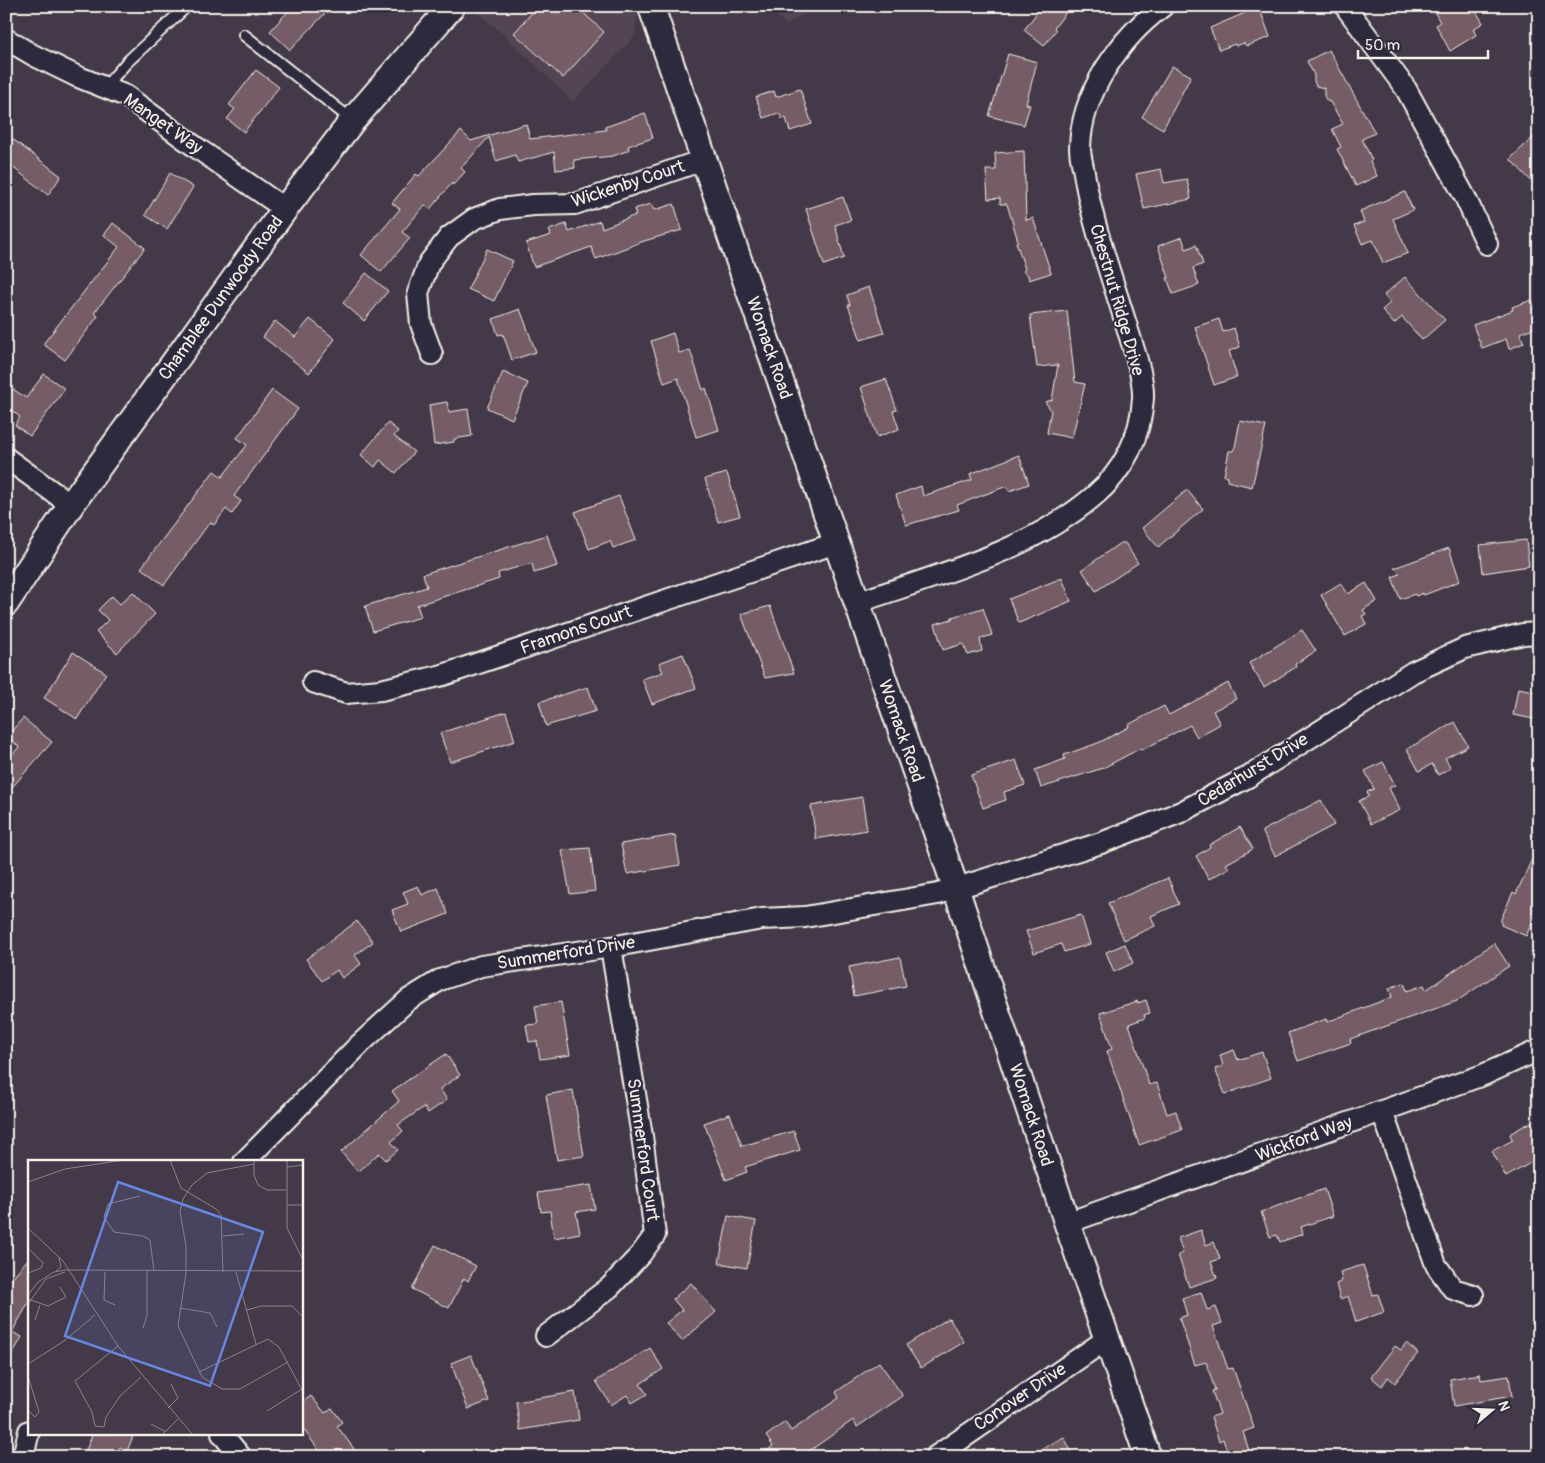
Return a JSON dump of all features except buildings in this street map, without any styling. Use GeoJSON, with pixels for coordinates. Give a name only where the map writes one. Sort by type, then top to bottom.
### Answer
{"type":"FeatureCollection","features":[{"type":"Feature","properties":{"kind":"street","name":"Chamblee Dunwoody Road"},"geometry":{"type":"LineString","coordinates":[[6,603],[71,505],[284,209],[353,120],[452,6]]}},
{"type":"Feature","properties":{"kind":"street","name":"Womack Road"},"geometry":{"type":"LineString","coordinates":[[651,6],[956,889],[1067,1223],[1148,1457]]}},
{"type":"Feature","properties":{"kind":"street","name":"Chestnut Ridge Drive"},"geometry":{"type":"LineString","coordinates":[[856,603],[981,560],[1048,528],[1095,496],[1122,467],[1138,430],[1143,396],[1137,362],[1089,200],[1080,149],[1084,119],[1096,84],[1118,49],[1163,6]]}},
{"type":"Feature","properties":{"kind":"street"},"geometry":{"type":"LineString","coordinates":[[1345,6],[1406,90],[1465,197],[1487,244]]}},
{"type":"Feature","properties":{"kind":"street","name":"Manget Way"},"geometry":{"type":"LineString","coordinates":[[6,39],[33,55],[126,96],[284,209]]}},
{"type":"Feature","properties":{"kind":"street","name":"Wickenby Court"},"geometry":{"type":"LineString","coordinates":[[432,354],[421,324],[418,293],[428,263],[448,237],[474,219],[500,209],[533,205],[575,204],[703,160]]}},
{"type":"Feature","properties":{"kind":"street"},"geometry":{"type":"LineString","coordinates":[[6,458],[71,505]]}},
{"type":"Feature","properties":{"kind":"street","name":"Framons Court"},"geometry":{"type":"LineString","coordinates":[[313,682],[346,693],[381,690],[443,675],[836,543]]}},
{"type":"Feature","properties":{"kind":"street","name":"Cedarhurst Drive"},"geometry":{"type":"LineString","coordinates":[[956,889],[1100,843],[1182,812],[1248,777],[1412,672],[1465,648],[1523,634],[1539,634]]}},
{"type":"Feature","properties":{"kind":"street","name":"Summerford Drive"},"geometry":{"type":"LineString","coordinates":[[246,1160],[360,1044],[408,1000],[440,980],[481,966],[611,947],[762,919],[805,917],[938,894],[956,889]]}},
{"type":"Feature","properties":{"kind":"street","name":"Summerford Court"},"geometry":{"type":"LineString","coordinates":[[546,1336],[610,1287],[641,1254],[655,1235],[642,1136],[611,947]]}},
{"type":"Feature","properties":{"kind":"street","name":"Wickford Way"},"geometry":{"type":"LineString","coordinates":[[1067,1223],[1482,1075],[1539,1050]]}},
{"type":"Feature","properties":{"kind":"street"},"geometry":{"type":"LineString","coordinates":[[1382,1111],[1436,1265],[1453,1289],[1473,1295]]}},
{"type":"Feature","properties":{"kind":"street","name":"Conover Drive"},"geometry":{"type":"LineString","coordinates":[[935,1457],[1107,1339]]}},
{"type":"Feature","properties":{"kind":"street"},"geometry":{"type":"LineString","coordinates":[[22,1457],[28,1435]]}},
{"type":"Feature","properties":{"kind":"street"},"geometry":{"type":"LineString","coordinates":[[224,1436],[241,1457]]}},
{"type":"Feature","properties":{"kind":"lane"},"geometry":{"type":"LineString","coordinates":[[105,87],[127,62],[188,6]]}},
{"type":"Feature","properties":{"kind":"lane"},"geometry":{"type":"LineString","coordinates":[[244,35],[353,120]]}},
{"type":"Feature","properties":{"kind":"shaded area"},"geometry":{"type":"Polygon","coordinates":[[[471,6],[639,6],[634,37],[573,102],[471,6]]]}},
{"type":"Feature","properties":{"kind":"shaded area"},"geometry":{"type":"Polygon","coordinates":[[[764,6],[815,6],[787,25],[764,6]]]}}]}
